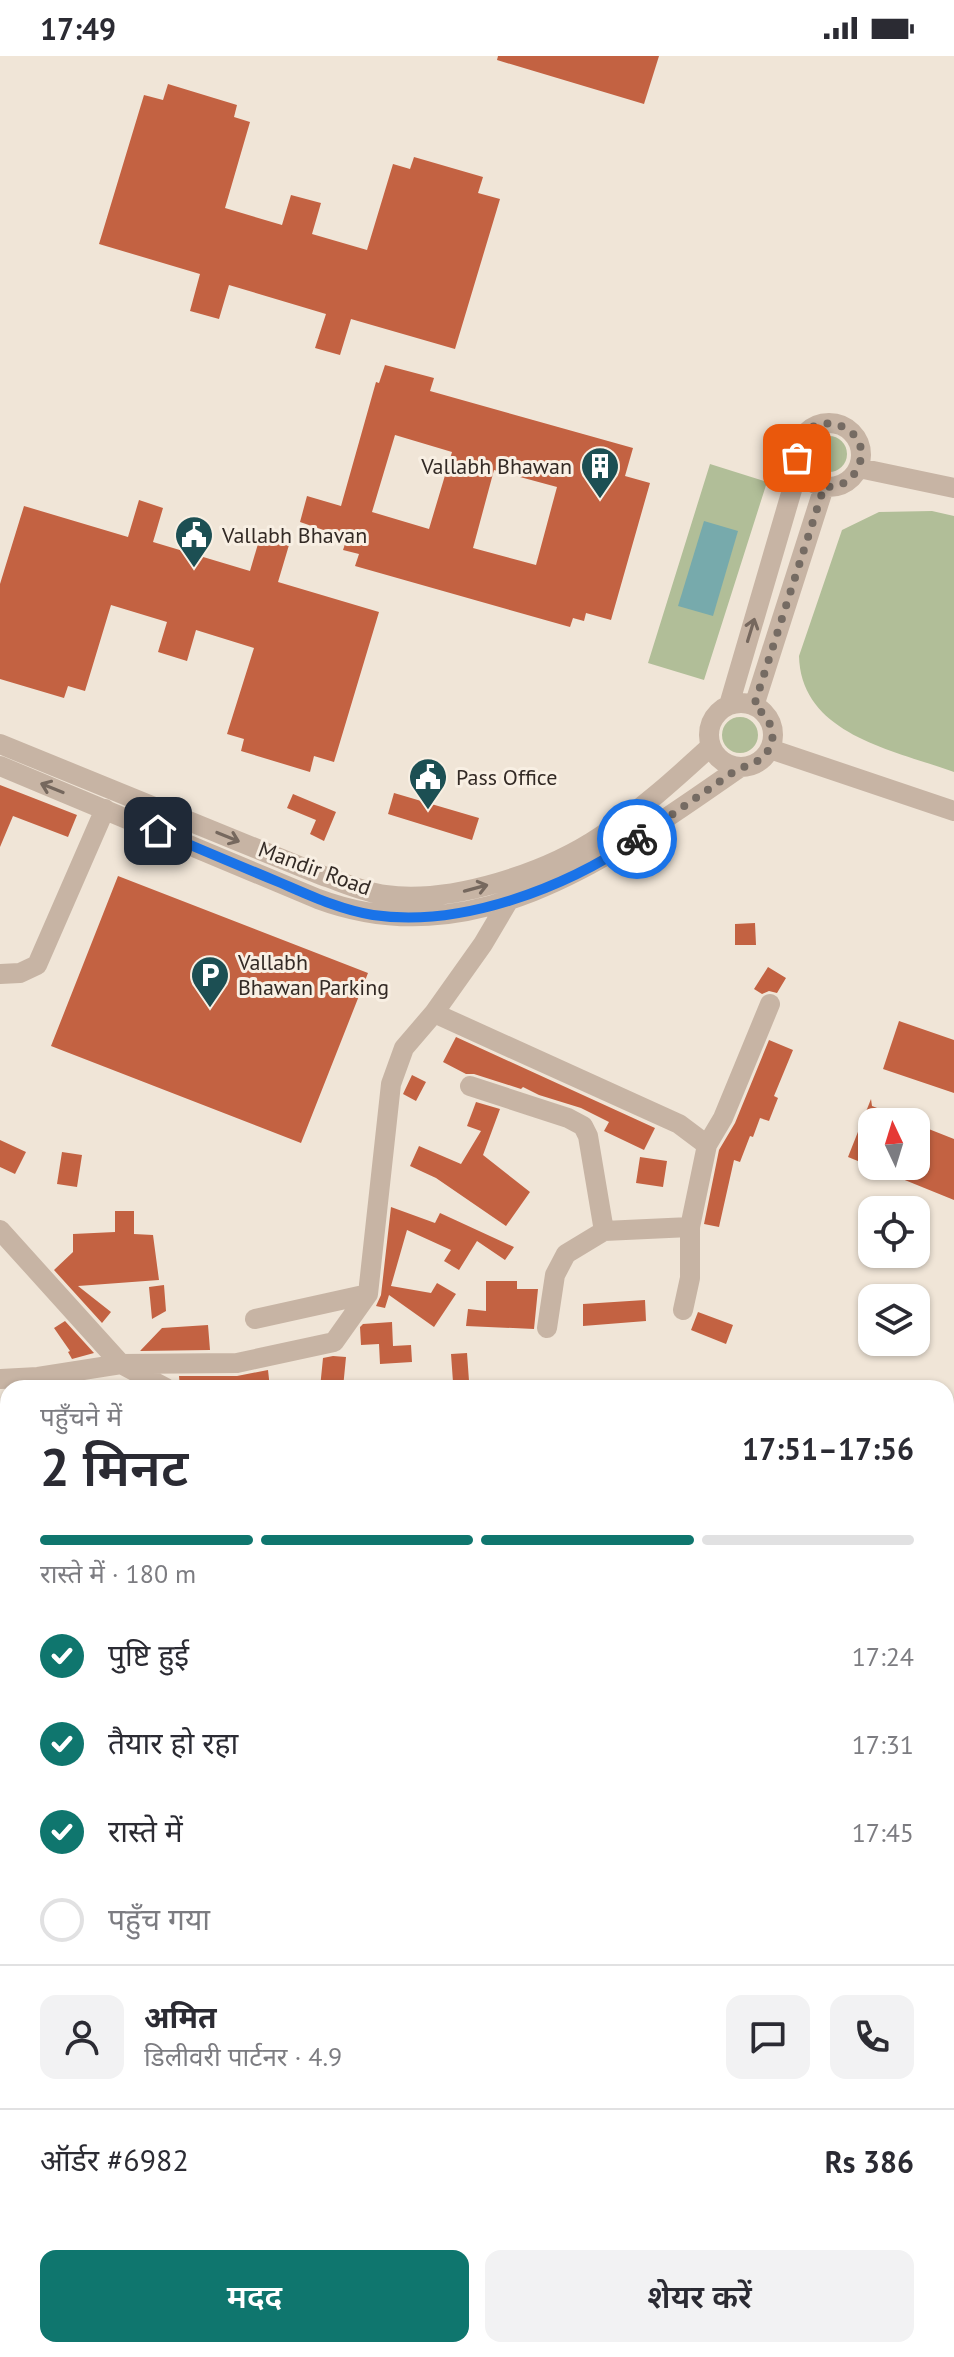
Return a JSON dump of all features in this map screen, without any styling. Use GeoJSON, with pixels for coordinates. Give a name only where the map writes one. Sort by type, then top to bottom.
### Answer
{"type":"FeatureCollection","features":[{"type":"Feature","properties":{"kind":"street"},"geometry":{"type":"LineString","coordinates":[[729,705],[799,466],[797,449],[800,441],[815,426],[826,423],[837,424],[855,436],[861,457],[859,468],[844,483],[824,487],[808,480],[799,466]]}},
{"type":"Feature","properties":{"kind":"street"},"geometry":{"type":"LineString","coordinates":[[859,468],[954,488]]}},
{"type":"Feature","properties":{"kind":"street"},"geometry":{"type":"LineString","coordinates":[[754,706],[824,487]]}},
{"type":"Feature","properties":{"kind":"street"},"geometry":{"type":"LineString","coordinates":[[742,703],[754,706],[764,713],[771,724],[773,737],[770,749],[763,759],[752,766],[739,768],[727,765],[710,747],[708,734],[711,722],[718,712],[729,705],[742,703]]}},
{"type":"Feature","properties":{"kind":"street","name":"Mandir Road"},"geometry":{"type":"LineString","coordinates":[[0,744],[321,875],[367,891],[404,896],[442,895],[479,889],[582,848],[657,796],[710,747]]}},
{"type":"Feature","properties":{"kind":"street"},"geometry":{"type":"LineString","coordinates":[[770,749],[954,811]]}},
{"type":"Feature","properties":{"kind":"street","name":"Mandir Road"},"geometry":{"type":"LineString","coordinates":[[0,766],[318,899],[358,912],[395,916],[447,914],[509,900],[568,876],[616,852],[739,768]]}},
{"type":"Feature","properties":{"kind":"street"},"geometry":{"type":"LineString","coordinates":[[0,974],[20,973],[37,965],[105,809]]}},
{"type":"Feature","properties":{"kind":"street"},"geometry":{"type":"LineString","coordinates":[[0,1379],[38,1377],[121,1364],[237,1363],[334,1342],[368,1294],[391,1084],[404,1048],[434,1013],[483,944],[509,900]]}},
{"type":"Feature","properties":{"kind":"street"},"geometry":{"type":"LineString","coordinates":[[683,1310],[690,1278],[690,1227],[707,1145],[723,1118],[770,1004]]}},
{"type":"Feature","properties":{"kind":"street"},"geometry":{"type":"LineString","coordinates":[[434,1013],[679,1124],[707,1145]]}},
{"type":"Feature","properties":{"kind":"street"},"geometry":{"type":"LineString","coordinates":[[470,1086],[568,1118],[583,1126],[588,1136],[604,1231]]}},
{"type":"Feature","properties":{"kind":"street"},"geometry":{"type":"LineString","coordinates":[[547,1328],[555,1275],[566,1254],[604,1231],[690,1227]]}},
{"type":"Feature","properties":{"kind":"street"},"geometry":{"type":"LineString","coordinates":[[0,1230],[121,1364],[151,1380]]}},
{"type":"Feature","properties":{"kind":"street"},"geometry":{"type":"LineString","coordinates":[[255,1319],[368,1294]]}},
{"type":"Feature","properties":{"kind":"green space"},"geometry":{"type":"Polygon","coordinates":[[[829,436],[842,441],[847,454],[842,467],[829,472],[816,467],[811,454],[816,441],[829,436]]]}},
{"type":"Feature","properties":{"kind":"green space"},"geometry":{"type":"Polygon","coordinates":[[[710,464],[767,482],[704,680],[648,663],[710,464]]]}},
{"type":"Feature","properties":{"kind":"green space"},"geometry":{"type":"Polygon","coordinates":[[[932,511],[954,516],[954,772],[879,746],[833,722],[816,704],[804,683],[799,656],[842,530],[879,512],[932,511]]]}},
{"type":"Feature","properties":{"kind":"green space"},"geometry":{"type":"Polygon","coordinates":[[[740,717],[753,722],[758,735],[753,748],[740,753],[727,748],[722,735],[727,722],[740,717]]]}},
{"type":"Feature","properties":{"kind":"water"},"geometry":{"type":"Polygon","coordinates":[[[704,521],[738,531],[713,616],[678,606],[704,521]]]}},
{"type":"Feature","properties":{"kind":"building"},"geometry":{"type":"Polygon","coordinates":[[[498,56],[659,56],[644,104],[497,60],[498,56]]]}},
{"type":"Feature","properties":{"kind":"building"},"geometry":{"type":"Polygon","coordinates":[[[168,84],[237,105],[234,117],[250,122],[225,208],[282,225],[291,195],[321,203],[312,234],[367,250],[393,164],[410,169],[414,157],[483,177],[478,193],[500,199],[455,349],[351,319],[340,355],[315,348],[326,314],[229,285],[219,319],[190,311],[200,274],[99,244],[144,95],[163,100],[168,84]]]}},
{"type":"Feature","properties":{"kind":"building","name":"Vallabh Bhawan"},"geometry":{"type":"Polygon","coordinates":[[[385,365],[434,378],[430,391],[633,448],[625,476],[650,483],[611,620],[586,613],[584,621],[573,618],[570,627],[355,566],[359,554],[343,550],[347,538],[300,522],[307,496],[341,506],[376,382],[379,383],[385,365]],[[395,435],[372,512],[429,529],[452,452],[395,435]],[[494,470],[473,548],[536,565],[557,487],[494,470]]]}},
{"type":"Feature","properties":{"kind":"building"},"geometry":{"type":"Polygon","coordinates":[[[139,500],[163,508],[153,542],[250,571],[260,537],[289,545],[278,582],[379,612],[334,762],[314,756],[310,772],[241,751],[244,739],[227,734],[254,648],[196,630],[187,661],[158,652],[167,622],[111,605],[85,691],[68,686],[64,698],[0,679],[0,584],[24,506],[128,537],[139,500]]]}},
{"type":"Feature","properties":{"kind":"building"},"geometry":{"type":"Polygon","coordinates":[[[0,785],[77,815],[68,837],[13,816],[0,847],[0,785]]]}},
{"type":"Feature","properties":{"kind":"building"},"geometry":{"type":"Polygon","coordinates":[[[394,793],[479,818],[472,840],[388,814],[394,793]]]}},
{"type":"Feature","properties":{"kind":"building"},"geometry":{"type":"Polygon","coordinates":[[[293,794],[336,812],[324,841],[310,834],[316,820],[287,808],[293,794]]]}},
{"type":"Feature","properties":{"kind":"building","name":"Vallabh Bhawan Parking"},"geometry":{"type":"Polygon","coordinates":[[[118,876],[368,973],[301,1143],[51,1046],[118,876]]]}},
{"type":"Feature","properties":{"kind":"building"},"geometry":{"type":"Polygon","coordinates":[[[755,923],[756,945],[735,945],[735,924],[755,923]]]}},
{"type":"Feature","properties":{"kind":"building"},"geometry":{"type":"Polygon","coordinates":[[[768,967],[786,978],[777,993],[769,991],[762,994],[754,989],[768,967]]]}},
{"type":"Feature","properties":{"kind":"building"},"geometry":{"type":"Polygon","coordinates":[[[899,1021],[954,1040],[954,1093],[883,1069],[899,1021]]]}},
{"type":"Feature","properties":{"kind":"building"},"geometry":{"type":"Polygon","coordinates":[[[456,1037],[655,1128],[644,1150],[604,1131],[609,1122],[581,1108],[523,1087],[466,1074],[443,1062],[456,1037]]]}},
{"type":"Feature","properties":{"kind":"building"},"geometry":{"type":"Polygon","coordinates":[[[769,1040],[793,1050],[774,1096],[778,1098],[769,1121],[760,1118],[740,1162],[734,1160],[719,1227],[704,1224],[719,1150],[735,1123],[769,1040]]]}},
{"type":"Feature","properties":{"kind":"building"},"geometry":{"type":"Polygon","coordinates":[[[412,1075],[426,1082],[416,1101],[403,1094],[412,1075]]]}},
{"type":"Feature","properties":{"kind":"building"},"geometry":{"type":"Polygon","coordinates":[[[476,1102],[500,1109],[483,1155],[530,1192],[506,1226],[436,1178],[410,1166],[419,1146],[461,1164],[481,1131],[467,1126],[476,1102]]]}},
{"type":"Feature","properties":{"kind":"building"},"geometry":{"type":"Polygon","coordinates":[[[930,1130],[954,1139],[954,1200],[905,1180],[930,1180],[930,1130]]]}},
{"type":"Feature","properties":{"kind":"building"},"geometry":{"type":"Polygon","coordinates":[[[858,1132],[858,1161],[848,1157],[858,1132]]]}},
{"type":"Feature","properties":{"kind":"building"},"geometry":{"type":"Polygon","coordinates":[[[0,1140],[26,1152],[15,1174],[0,1167],[0,1140]]]}},
{"type":"Feature","properties":{"kind":"building"},"geometry":{"type":"Polygon","coordinates":[[[62,1152],[82,1155],[77,1187],[57,1184],[62,1152]]]}},
{"type":"Feature","properties":{"kind":"building"},"geometry":{"type":"Polygon","coordinates":[[[640,1157],[667,1161],[663,1187],[636,1183],[640,1157]]]}},
{"type":"Feature","properties":{"kind":"building"},"geometry":{"type":"Polygon","coordinates":[[[391,1207],[435,1223],[440,1213],[514,1247],[505,1260],[477,1241],[459,1270],[444,1261],[451,1250],[407,1230],[391,1286],[431,1293],[437,1283],[456,1294],[434,1327],[389,1295],[385,1308],[376,1306],[381,1295],[391,1207]]]}},
{"type":"Feature","properties":{"kind":"building"},"geometry":{"type":"Polygon","coordinates":[[[115,1211],[134,1211],[134,1234],[153,1235],[159,1280],[78,1286],[111,1312],[102,1323],[54,1270],[73,1252],[73,1234],[115,1232],[115,1211]]]}},
{"type":"Feature","properties":{"kind":"building"},"geometry":{"type":"Polygon","coordinates":[[[486,1281],[517,1281],[517,1289],[538,1289],[534,1329],[466,1326],[468,1309],[486,1311],[486,1281]]]}},
{"type":"Feature","properties":{"kind":"building"},"geometry":{"type":"Polygon","coordinates":[[[164,1285],[166,1311],[152,1319],[149,1287],[164,1285]]]}},
{"type":"Feature","properties":{"kind":"building"},"geometry":{"type":"Polygon","coordinates":[[[645,1300],[646,1321],[583,1326],[583,1304],[645,1300]]]}},
{"type":"Feature","properties":{"kind":"building"},"geometry":{"type":"Polygon","coordinates":[[[698,1312],[733,1325],[726,1344],[691,1330],[698,1312]]]}},
{"type":"Feature","properties":{"kind":"building"},"geometry":{"type":"Polygon","coordinates":[[[65,1321],[94,1353],[72,1359],[54,1328],[65,1321]]]}},
{"type":"Feature","properties":{"kind":"building"},"geometry":{"type":"Polygon","coordinates":[[[392,1322],[393,1346],[411,1345],[412,1362],[380,1364],[379,1344],[361,1345],[360,1327],[363,1324],[392,1322]]]}},
{"type":"Feature","properties":{"kind":"building"},"geometry":{"type":"Polygon","coordinates":[[[208,1325],[210,1350],[140,1351],[162,1328],[208,1325]]]}},
{"type":"Feature","properties":{"kind":"building"},"geometry":{"type":"Polygon","coordinates":[[[467,1353],[469,1380],[453,1380],[451,1354],[467,1353]]]}},
{"type":"Feature","properties":{"kind":"building"},"geometry":{"type":"Polygon","coordinates":[[[346,1357],[344,1380],[321,1380],[323,1358],[346,1357]]]}},
{"type":"Feature","properties":{"kind":"building"},"geometry":{"type":"Polygon","coordinates":[[[268,1370],[269,1380],[179,1380],[179,1376],[237,1376],[268,1370]]]}},
{"type":"Feature","properties":{"kind":"way so far"},"geometry":{"type":"LineString","coordinates":[[637,839],[739,768],[752,766],[763,759],[770,749],[773,737],[771,724],[764,713],[754,706],[824,487],[834,487],[853,477],[859,468],[860,446],[848,428],[826,423],[806,432],[797,449],[797,458]]}},
{"type":"Feature","properties":{"kind":"place","name":"Vallabh Bhawan"},"geometry":{"type":"Point","coordinates":[600,500]}},
{"type":"Feature","properties":{"kind":"place","name":"Vallabh Bhavan"},"geometry":{"type":"Point","coordinates":[194,569]}},
{"type":"Feature","properties":{"kind":"place","name":"Pass Office"},"geometry":{"type":"Point","coordinates":[428,811]}},
{"type":"Feature","properties":{"kind":"place","name":"Vallabh Bhawan Parking"},"geometry":{"type":"Point","coordinates":[210,1009]}},
{"type":"Feature","properties":{"kind":"route"},"geometry":{"type":"LineString","coordinates":[[158,831],[318,899],[374,915],[395,916],[447,914],[498,905],[568,876],[637,839]]}}]}
